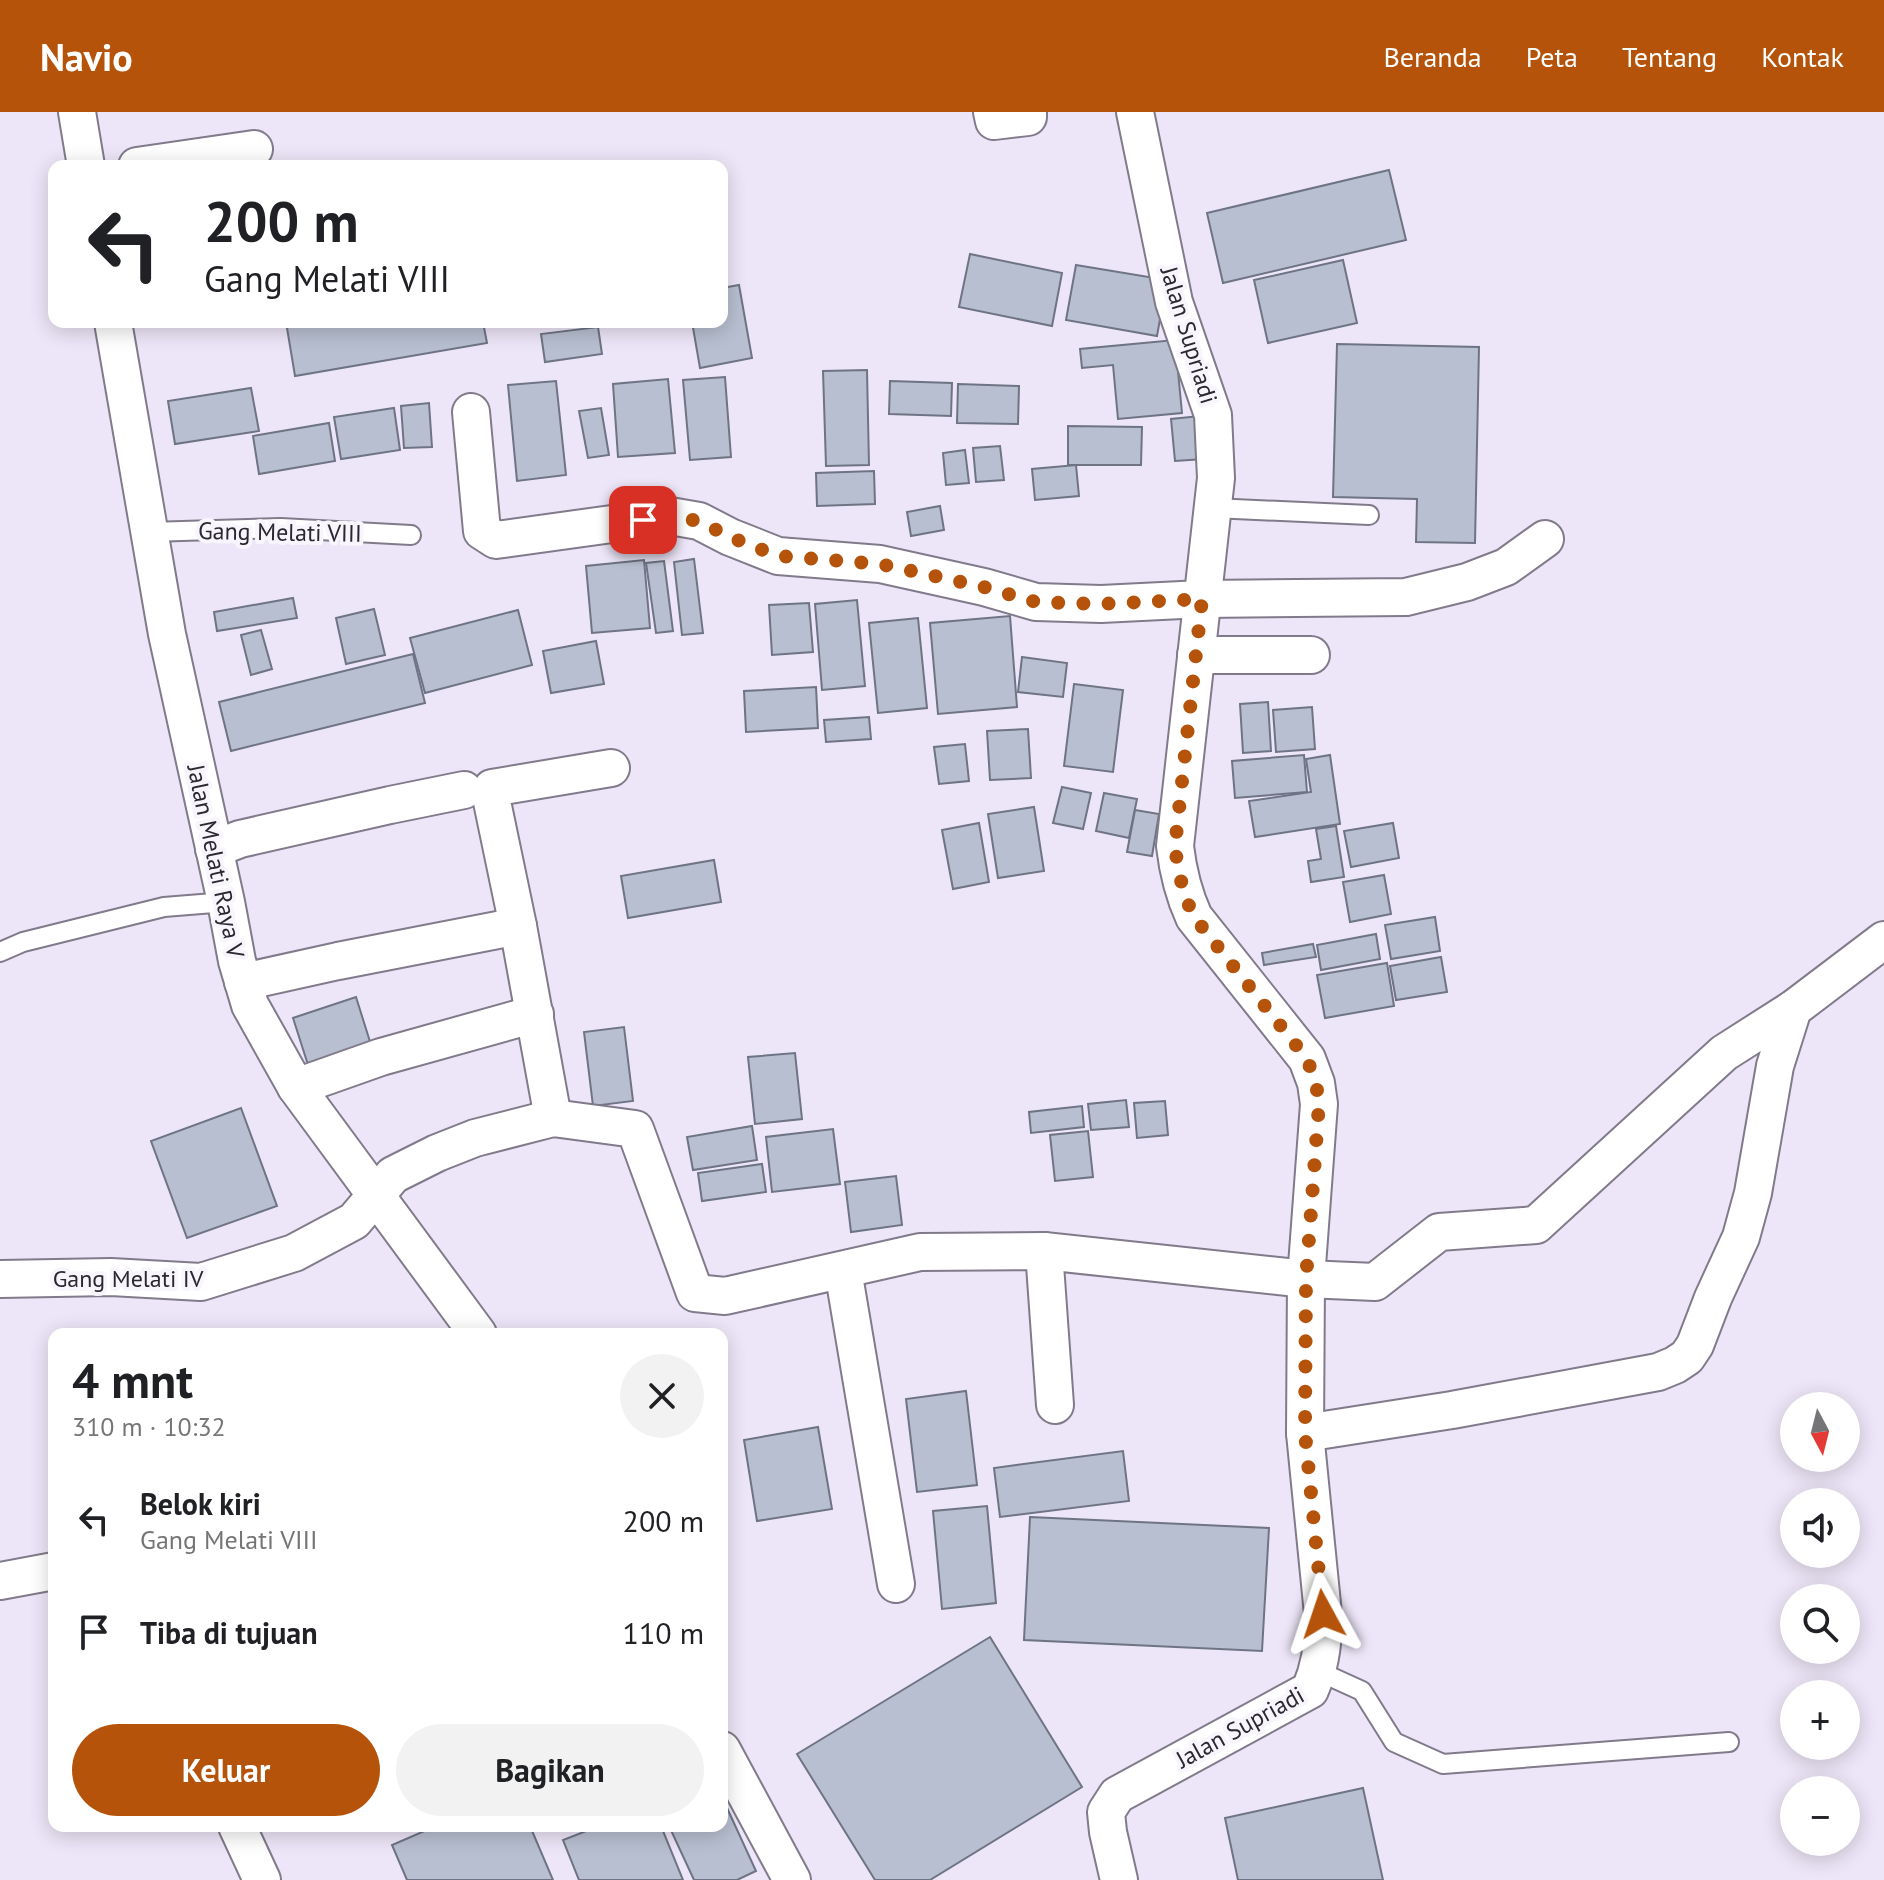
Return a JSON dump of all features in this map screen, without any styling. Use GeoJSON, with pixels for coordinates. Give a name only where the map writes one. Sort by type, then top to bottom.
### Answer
{"type":"FeatureCollection","features":[{"type":"Feature","properties":{"kind":"street"},"geometry":{"type":"LineString","coordinates":[[77,112],[85,160]]}},
{"type":"Feature","properties":{"kind":"street"},"geometry":{"type":"LineString","coordinates":[[992,112],[994,121],[1028,117],[1028,112]]}},
{"type":"Feature","properties":{"kind":"street","name":"Jalan Supriadi"},"geometry":{"type":"LineString","coordinates":[[1119,1880],[1106,1812],[1117,1795],[1310,1690],[1318,1671],[1324,1640],[1305,1433],[1306,1279],[1319,1104],[1316,1083],[1307,1059],[1194,917],[1179,878],[1175,846],[1216,478],[1213,415],[1174,302],[1135,112]]}},
{"type":"Feature","properties":{"kind":"street"},"geometry":{"type":"LineString","coordinates":[[178,160],[254,149]]}},
{"type":"Feature","properties":{"kind":"street","name":"Jalan Melati Raya V"},"geometry":{"type":"LineString","coordinates":[[114,328],[167,634],[237,961],[250,1005],[296,1087],[474,1328]]}},
{"type":"Feature","properties":{"kind":"street"},"geometry":{"type":"LineString","coordinates":[[471,412],[482,531],[496,540],[670,516],[699,521],[778,556],[880,564],[1036,602],[1101,604],[1202,599],[1406,597],[1467,582],[1506,567],[1545,539]]}},
{"type":"Feature","properties":{"kind":"street"},"geometry":{"type":"LineString","coordinates":[[1196,655],[1311,655]]}},
{"type":"Feature","properties":{"kind":"street"},"geometry":{"type":"LineString","coordinates":[[611,768],[492,788],[490,792],[553,1118],[635,1129],[695,1293],[725,1296],[920,1252],[1044,1251],[1306,1279],[1375,1282],[1439,1232],[1536,1225],[1724,1053],[1793,1009],[1884,940]]}},
{"type":"Feature","properties":{"kind":"street"},"geometry":{"type":"LineString","coordinates":[[214,849],[240,839],[464,790]]}},
{"type":"Feature","properties":{"kind":"street"},"geometry":{"type":"LineString","coordinates":[[243,982],[518,926]]}},
{"type":"Feature","properties":{"kind":"street"},"geometry":{"type":"LineString","coordinates":[[1305,1433],[1658,1372],[1687,1357],[1695,1345],[1744,1227],[1753,1193],[1775,1066],[1793,1009]]}},
{"type":"Feature","properties":{"kind":"street"},"geometry":{"type":"LineString","coordinates":[[296,1087],[381,1057],[535,1014]]}},
{"type":"Feature","properties":{"kind":"street","name":"Gang Melati IV"},"geometry":{"type":"LineString","coordinates":[[0,1279],[111,1277],[201,1282],[294,1253],[354,1221],[393,1175],[437,1153],[475,1138],[553,1118]]}},
{"type":"Feature","properties":{"kind":"street"},"geometry":{"type":"LineString","coordinates":[[1044,1251],[1055,1405]]}},
{"type":"Feature","properties":{"kind":"street"},"geometry":{"type":"LineString","coordinates":[[843,1270],[896,1584]]}},
{"type":"Feature","properties":{"kind":"street"},"geometry":{"type":"LineString","coordinates":[[0,1581],[48,1572]]}},
{"type":"Feature","properties":{"kind":"street"},"geometry":{"type":"LineString","coordinates":[[728,1761],[792,1880]]}},
{"type":"Feature","properties":{"kind":"street"},"geometry":{"type":"LineString","coordinates":[[240,1832],[262,1880]]}},
{"type":"Feature","properties":{"kind":"lane"},"geometry":{"type":"LineString","coordinates":[[1213,508],[1369,515]]}},
{"type":"Feature","properties":{"kind":"lane","name":"Gang Melati VIII"},"geometry":{"type":"LineString","coordinates":[[149,532],[281,528],[411,535]]}},
{"type":"Feature","properties":{"kind":"lane"},"geometry":{"type":"LineString","coordinates":[[0,952],[23,942],[164,907],[226,902]]}},
{"type":"Feature","properties":{"kind":"lane"},"geometry":{"type":"LineString","coordinates":[[1318,1671],[1362,1691],[1394,1742],[1443,1764],[1729,1742]]}},
{"type":"Feature","properties":{"kind":"building"},"geometry":{"type":"Polygon","coordinates":[[[1389,170],[1406,240],[1223,283],[1207,213],[1389,170]]]}},
{"type":"Feature","properties":{"kind":"building"},"geometry":{"type":"Polygon","coordinates":[[[970,254],[1062,273],[1052,326],[959,307],[970,254]]]}},
{"type":"Feature","properties":{"kind":"building"},"geometry":{"type":"Polygon","coordinates":[[[1343,260],[1357,323],[1268,343],[1254,280],[1343,260]]]}},
{"type":"Feature","properties":{"kind":"building"},"geometry":{"type":"Polygon","coordinates":[[[1076,265],[1167,280],[1157,336],[1066,320],[1076,265]]]}},
{"type":"Feature","properties":{"kind":"building"},"geometry":{"type":"Polygon","coordinates":[[[739,285],[752,358],[700,368],[693,328],[728,328],[728,287],[739,285]]]}},
{"type":"Feature","properties":{"kind":"building"},"geometry":{"type":"Polygon","coordinates":[[[287,328],[484,328],[487,343],[295,376],[287,328]]]}},
{"type":"Feature","properties":{"kind":"building"},"geometry":{"type":"Polygon","coordinates":[[[598,328],[602,354],[545,362],[541,334],[598,328]]]}},
{"type":"Feature","properties":{"kind":"building"},"geometry":{"type":"Polygon","coordinates":[[[1175,340],[1182,413],[1118,419],[1113,365],[1082,368],[1080,349],[1175,340]]]}},
{"type":"Feature","properties":{"kind":"building"},"geometry":{"type":"Polygon","coordinates":[[[1337,344],[1479,347],[1475,543],[1416,542],[1417,499],[1333,497],[1337,344]]]}},
{"type":"Feature","properties":{"kind":"building"},"geometry":{"type":"Polygon","coordinates":[[[867,370],[869,465],[826,466],[823,371],[867,370]]]}},
{"type":"Feature","properties":{"kind":"building"},"geometry":{"type":"Polygon","coordinates":[[[725,377],[731,457],[690,460],[683,380],[725,377]]]}},
{"type":"Feature","properties":{"kind":"building"},"geometry":{"type":"Polygon","coordinates":[[[668,379],[675,453],[618,457],[613,384],[668,379]]]}},
{"type":"Feature","properties":{"kind":"building"},"geometry":{"type":"Polygon","coordinates":[[[556,381],[566,475],[517,481],[508,385],[556,381]]]}},
{"type":"Feature","properties":{"kind":"building"},"geometry":{"type":"Polygon","coordinates":[[[890,381],[952,383],[951,416],[889,414],[890,381]]]}},
{"type":"Feature","properties":{"kind":"building"},"geometry":{"type":"Polygon","coordinates":[[[958,384],[1019,386],[1018,424],[957,423],[958,384]]]}},
{"type":"Feature","properties":{"kind":"building"},"geometry":{"type":"Polygon","coordinates":[[[251,388],[259,431],[175,444],[168,401],[251,388]]]}},
{"type":"Feature","properties":{"kind":"building"},"geometry":{"type":"Polygon","coordinates":[[[429,403],[432,447],[404,448],[401,406],[429,403]]]}},
{"type":"Feature","properties":{"kind":"building"},"geometry":{"type":"Polygon","coordinates":[[[394,408],[400,450],[341,459],[334,417],[394,408]]]}},
{"type":"Feature","properties":{"kind":"building"},"geometry":{"type":"Polygon","coordinates":[[[601,408],[609,455],[588,458],[579,411],[601,408]]]}},
{"type":"Feature","properties":{"kind":"building"},"geometry":{"type":"Polygon","coordinates":[[[1200,416],[1204,459],[1175,461],[1171,419],[1200,416]]]}},
{"type":"Feature","properties":{"kind":"building"},"geometry":{"type":"Polygon","coordinates":[[[329,423],[335,461],[259,474],[253,436],[329,423]]]}},
{"type":"Feature","properties":{"kind":"building"},"geometry":{"type":"Polygon","coordinates":[[[1068,426],[1142,427],[1141,465],[1068,465],[1068,426]]]}},
{"type":"Feature","properties":{"kind":"building"},"geometry":{"type":"Polygon","coordinates":[[[1000,446],[1004,480],[976,482],[973,448],[1000,446]]]}},
{"type":"Feature","properties":{"kind":"building"},"geometry":{"type":"Polygon","coordinates":[[[965,450],[969,483],[946,485],[943,453],[965,450]]]}},
{"type":"Feature","properties":{"kind":"building"},"geometry":{"type":"Polygon","coordinates":[[[1076,465],[1079,496],[1035,500],[1032,469],[1076,465]]]}},
{"type":"Feature","properties":{"kind":"building"},"geometry":{"type":"Polygon","coordinates":[[[874,471],[875,504],[817,506],[816,473],[874,471]]]}},
{"type":"Feature","properties":{"kind":"building"},"geometry":{"type":"Polygon","coordinates":[[[940,506],[944,530],[911,536],[907,512],[940,506]]]}},
{"type":"Feature","properties":{"kind":"building"},"geometry":{"type":"Polygon","coordinates":[[[694,559],[703,633],[682,635],[674,562],[694,559]]]}},
{"type":"Feature","properties":{"kind":"building"},"geometry":{"type":"Polygon","coordinates":[[[644,560],[650,628],[592,633],[586,566],[644,560]]]}},
{"type":"Feature","properties":{"kind":"building"},"geometry":{"type":"Polygon","coordinates":[[[664,561],[673,631],[656,633],[646,563],[664,561]]]}},
{"type":"Feature","properties":{"kind":"building"},"geometry":{"type":"Polygon","coordinates":[[[293,598],[297,618],[217,631],[214,612],[293,598]]]}},
{"type":"Feature","properties":{"kind":"building"},"geometry":{"type":"Polygon","coordinates":[[[857,600],[865,686],[822,690],[815,604],[857,600]]]}},
{"type":"Feature","properties":{"kind":"building"},"geometry":{"type":"Polygon","coordinates":[[[809,603],[813,652],[772,655],[769,605],[809,603]]]}},
{"type":"Feature","properties":{"kind":"building"},"geometry":{"type":"Polygon","coordinates":[[[374,609],[385,655],[346,664],[336,618],[374,609]]]}},
{"type":"Feature","properties":{"kind":"building"},"geometry":{"type":"Polygon","coordinates":[[[518,610],[532,665],[425,693],[410,638],[518,610]]]}},
{"type":"Feature","properties":{"kind":"building"},"geometry":{"type":"Polygon","coordinates":[[[1010,616],[1017,707],[938,714],[930,623],[1010,616]]]}},
{"type":"Feature","properties":{"kind":"building"},"geometry":{"type":"Polygon","coordinates":[[[918,618],[927,708],[878,713],[869,623],[918,618]]]}},
{"type":"Feature","properties":{"kind":"building"},"geometry":{"type":"Polygon","coordinates":[[[261,630],[272,669],[251,675],[241,635],[261,630]]]}},
{"type":"Feature","properties":{"kind":"building"},"geometry":{"type":"Polygon","coordinates":[[[596,641],[604,684],[551,693],[543,651],[596,641]]]}},
{"type":"Feature","properties":{"kind":"building"},"geometry":{"type":"Polygon","coordinates":[[[413,654],[425,703],[231,751],[219,702],[413,654]]]}},
{"type":"Feature","properties":{"kind":"building"},"geometry":{"type":"Polygon","coordinates":[[[1022,657],[1067,663],[1063,697],[1018,692],[1022,657]]]}},
{"type":"Feature","properties":{"kind":"building"},"geometry":{"type":"Polygon","coordinates":[[[1074,684],[1123,690],[1113,772],[1064,766],[1074,684]]]}},
{"type":"Feature","properties":{"kind":"building"},"geometry":{"type":"Polygon","coordinates":[[[816,687],[818,728],[746,732],[744,691],[816,687]]]}},
{"type":"Feature","properties":{"kind":"building"},"geometry":{"type":"Polygon","coordinates":[[[1268,702],[1271,751],[1243,753],[1240,704],[1268,702]]]}},
{"type":"Feature","properties":{"kind":"building"},"geometry":{"type":"Polygon","coordinates":[[[1312,707],[1315,749],[1276,752],[1273,710],[1312,707]]]}},
{"type":"Feature","properties":{"kind":"building"},"geometry":{"type":"Polygon","coordinates":[[[869,717],[871,739],[826,742],[824,720],[869,717]]]}},
{"type":"Feature","properties":{"kind":"building"},"geometry":{"type":"Polygon","coordinates":[[[1028,729],[1031,778],[990,780],[987,731],[1028,729]]]}},
{"type":"Feature","properties":{"kind":"building"},"geometry":{"type":"Polygon","coordinates":[[[965,744],[969,781],[939,784],[934,747],[965,744]]]}},
{"type":"Feature","properties":{"kind":"building"},"geometry":{"type":"Polygon","coordinates":[[[1304,755],[1307,792],[1235,798],[1232,761],[1304,755]]]}},
{"type":"Feature","properties":{"kind":"building"},"geometry":{"type":"Polygon","coordinates":[[[1330,755],[1340,824],[1255,837],[1249,801],[1311,792],[1306,759],[1330,755]]]}},
{"type":"Feature","properties":{"kind":"building"},"geometry":{"type":"Polygon","coordinates":[[[1062,787],[1091,793],[1083,829],[1053,823],[1062,787]]]}},
{"type":"Feature","properties":{"kind":"building"},"geometry":{"type":"Polygon","coordinates":[[[1104,793],[1137,799],[1129,838],[1096,831],[1104,793]]]}},
{"type":"Feature","properties":{"kind":"building"},"geometry":{"type":"Polygon","coordinates":[[[1034,807],[1044,871],[998,878],[988,814],[1034,807]]]}},
{"type":"Feature","properties":{"kind":"building"},"geometry":{"type":"Polygon","coordinates":[[[1135,810],[1159,814],[1152,856],[1127,852],[1135,810]]]}},
{"type":"Feature","properties":{"kind":"building"},"geometry":{"type":"Polygon","coordinates":[[[979,823],[989,882],[953,889],[942,830],[979,823]]]}},
{"type":"Feature","properties":{"kind":"building"},"geometry":{"type":"Polygon","coordinates":[[[1393,823],[1399,858],[1351,867],[1344,831],[1393,823]]]}},
{"type":"Feature","properties":{"kind":"building"},"geometry":{"type":"Polygon","coordinates":[[[1336,826],[1344,877],[1311,882],[1308,861],[1321,859],[1316,829],[1336,826]]]}},
{"type":"Feature","properties":{"kind":"building"},"geometry":{"type":"Polygon","coordinates":[[[714,860],[721,902],[628,918],[621,876],[714,860]]]}},
{"type":"Feature","properties":{"kind":"building"},"geometry":{"type":"Polygon","coordinates":[[[1384,875],[1391,914],[1350,922],[1343,882],[1384,875]]]}},
{"type":"Feature","properties":{"kind":"building"},"geometry":{"type":"Polygon","coordinates":[[[1435,917],[1440,951],[1391,959],[1385,925],[1435,917]]]}},
{"type":"Feature","properties":{"kind":"building"},"geometry":{"type":"Polygon","coordinates":[[[1376,934],[1380,959],[1321,970],[1317,945],[1376,934]]]}},
{"type":"Feature","properties":{"kind":"building"},"geometry":{"type":"Polygon","coordinates":[[[1313,944],[1316,957],[1264,965],[1262,953],[1313,944]]]}},
{"type":"Feature","properties":{"kind":"building"},"geometry":{"type":"Polygon","coordinates":[[[1441,957],[1447,992],[1396,1000],[1390,966],[1441,957]]]}},
{"type":"Feature","properties":{"kind":"building"},"geometry":{"type":"Polygon","coordinates":[[[1387,963],[1394,1006],[1325,1018],[1317,975],[1387,963]]]}},
{"type":"Feature","properties":{"kind":"building"},"geometry":{"type":"Polygon","coordinates":[[[356,997],[372,1048],[309,1068],[293,1018],[356,997]]]}},
{"type":"Feature","properties":{"kind":"building"},"geometry":{"type":"Polygon","coordinates":[[[624,1027],[633,1101],[593,1106],[584,1032],[624,1027]]]}},
{"type":"Feature","properties":{"kind":"building"},"geometry":{"type":"Polygon","coordinates":[[[795,1053],[802,1119],[755,1124],[748,1057],[795,1053]]]}},
{"type":"Feature","properties":{"kind":"building"},"geometry":{"type":"Polygon","coordinates":[[[1126,1100],[1129,1127],[1091,1130],[1088,1104],[1126,1100]]]}},
{"type":"Feature","properties":{"kind":"building"},"geometry":{"type":"Polygon","coordinates":[[[1165,1101],[1168,1135],[1137,1138],[1134,1103],[1165,1101]]]}},
{"type":"Feature","properties":{"kind":"building"},"geometry":{"type":"Polygon","coordinates":[[[1082,1106],[1084,1127],[1031,1133],[1029,1112],[1082,1106]]]}},
{"type":"Feature","properties":{"kind":"building"},"geometry":{"type":"Polygon","coordinates":[[[241,1108],[277,1206],[187,1238],[151,1141],[241,1108]]]}},
{"type":"Feature","properties":{"kind":"building"},"geometry":{"type":"Polygon","coordinates":[[[752,1126],[757,1160],[693,1170],[687,1137],[752,1126]]]}},
{"type":"Feature","properties":{"kind":"building"},"geometry":{"type":"Polygon","coordinates":[[[833,1129],[840,1184],[772,1192],[766,1137],[833,1129]]]}},
{"type":"Feature","properties":{"kind":"building"},"geometry":{"type":"Polygon","coordinates":[[[1088,1131],[1093,1177],[1055,1181],[1050,1135],[1088,1131]]]}},
{"type":"Feature","properties":{"kind":"building"},"geometry":{"type":"Polygon","coordinates":[[[762,1164],[766,1192],[702,1201],[698,1173],[762,1164]]]}},
{"type":"Feature","properties":{"kind":"building"},"geometry":{"type":"Polygon","coordinates":[[[896,1176],[902,1225],[851,1232],[845,1182],[896,1176]]]}},
{"type":"Feature","properties":{"kind":"building"},"geometry":{"type":"Polygon","coordinates":[[[966,1391],[977,1485],[917,1492],[906,1399],[966,1391]]]}},
{"type":"Feature","properties":{"kind":"building"},"geometry":{"type":"Polygon","coordinates":[[[818,1427],[832,1509],[757,1521],[744,1440],[818,1427]]]}},
{"type":"Feature","properties":{"kind":"building"},"geometry":{"type":"Polygon","coordinates":[[[1123,1451],[1129,1501],[1000,1517],[994,1468],[1123,1451]]]}},
{"type":"Feature","properties":{"kind":"building"},"geometry":{"type":"Polygon","coordinates":[[[987,1506],[996,1603],[942,1609],[933,1511],[987,1506]]]}},
{"type":"Feature","properties":{"kind":"building"},"geometry":{"type":"Polygon","coordinates":[[[1030,1517],[1269,1528],[1262,1651],[1024,1640],[1030,1517]]]}},
{"type":"Feature","properties":{"kind":"building"},"geometry":{"type":"Polygon","coordinates":[[[990,1637],[1082,1787],[930,1880],[875,1880],[797,1754],[990,1637]]]}},
{"type":"Feature","properties":{"kind":"building"},"geometry":{"type":"Polygon","coordinates":[[[1363,1788],[1383,1880],[1238,1880],[1225,1818],[1363,1788]]]}},
{"type":"Feature","properties":{"kind":"building"},"geometry":{"type":"Polygon","coordinates":[[[728,1810],[756,1871],[737,1880],[694,1880],[672,1832],[728,1832],[728,1810]]]}},
{"type":"Feature","properties":{"kind":"building"},"geometry":{"type":"Polygon","coordinates":[[[422,1832],[533,1832],[553,1880],[407,1880],[392,1845],[422,1832]]]}},
{"type":"Feature","properties":{"kind":"building"},"geometry":{"type":"Polygon","coordinates":[[[584,1832],[663,1832],[683,1880],[579,1880],[563,1840],[584,1832]]]}},
{"type":"Feature","properties":{"kind":"route"},"geometry":{"type":"LineString","coordinates":[[643,520],[670,516],[699,521],[778,556],[880,564],[1036,602],[1101,604],[1202,599],[1175,846],[1179,878],[1194,917],[1307,1059],[1316,1083],[1319,1104],[1306,1279],[1305,1433],[1323,1614]]}}]}
